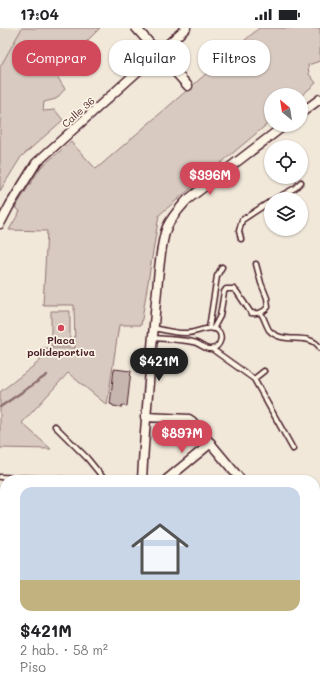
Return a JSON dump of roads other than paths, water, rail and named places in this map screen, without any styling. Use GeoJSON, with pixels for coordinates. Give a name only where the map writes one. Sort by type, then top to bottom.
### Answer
{"type":"FeatureCollection","features":[{"type":"Feature","properties":{"kind":"street"},"geometry":{"type":"LineString","coordinates":[[136,28],[147,40]]}},
{"type":"Feature","properties":{"kind":"street","name":"Calle 36"},"geometry":{"type":"LineString","coordinates":[[173,40],[186,28]]}},
{"type":"Feature","properties":{"kind":"street","name":"Calle 36"},"geometry":{"type":"LineString","coordinates":[[0,224],[36,163],[132,76]]}},
{"type":"Feature","properties":{"kind":"street"},"geometry":{"type":"LineString","coordinates":[[179,76],[188,86]]}},
{"type":"Feature","properties":{"kind":"street"},"geometry":{"type":"LineString","coordinates":[[308,108],[320,99]]}},
{"type":"Feature","properties":{"kind":"street"},"geometry":{"type":"LineString","coordinates":[[142,475],[145,417],[162,248],[167,227],[177,211],[188,200],[276,132]]}},
{"type":"Feature","properties":{"kind":"street"},"geometry":{"type":"LineString","coordinates":[[145,417],[189,419],[237,475]]}},
{"type":"Feature","properties":{"kind":"street"},"geometry":{"type":"LineString","coordinates":[[172,475],[211,443]]}},
{"type":"Feature","properties":{"kind":"lane"},"geometry":{"type":"LineString","coordinates":[[288,192],[299,184]]}},
{"type":"Feature","properties":{"kind":"lane"},"geometry":{"type":"LineString","coordinates":[[241,239],[239,231],[242,220],[264,206]]}},
{"type":"Feature","properties":{"kind":"lane"},"geometry":{"type":"LineString","coordinates":[[154,328],[187,334],[211,328],[220,316],[224,292],[226,289],[234,289],[250,313],[257,314],[261,312],[268,307],[268,303],[256,264]]}},
{"type":"Feature","properties":{"kind":"lane"},"geometry":{"type":"LineString","coordinates":[[211,328],[217,276],[222,267]]}},
{"type":"Feature","properties":{"kind":"lane"},"geometry":{"type":"LineString","coordinates":[[261,312],[269,329],[275,335],[284,338],[310,340],[320,348]]}},
{"type":"Feature","properties":{"kind":"lane"},"geometry":{"type":"LineString","coordinates":[[211,328],[217,331],[221,339],[220,344],[212,349]]}},
{"type":"Feature","properties":{"kind":"lane"},"geometry":{"type":"LineString","coordinates":[[153,338],[194,342],[212,349],[254,379],[293,449]]}},
{"type":"Feature","properties":{"kind":"lane"},"geometry":{"type":"LineString","coordinates":[[254,379],[264,371]]}},
{"type":"Feature","properties":{"kind":"lane"},"geometry":{"type":"LineString","coordinates":[[56,426],[87,458],[101,475]]}},
{"type":"Feature","properties":{"kind":"waterway"},"geometry":{"type":"LineString","coordinates":[[0,407],[47,375]]}},
{"type":"Feature","properties":{"kind":"place","name":"Placa polideportiva"},"geometry":{"type":"Point","coordinates":[61,328]}}]}
